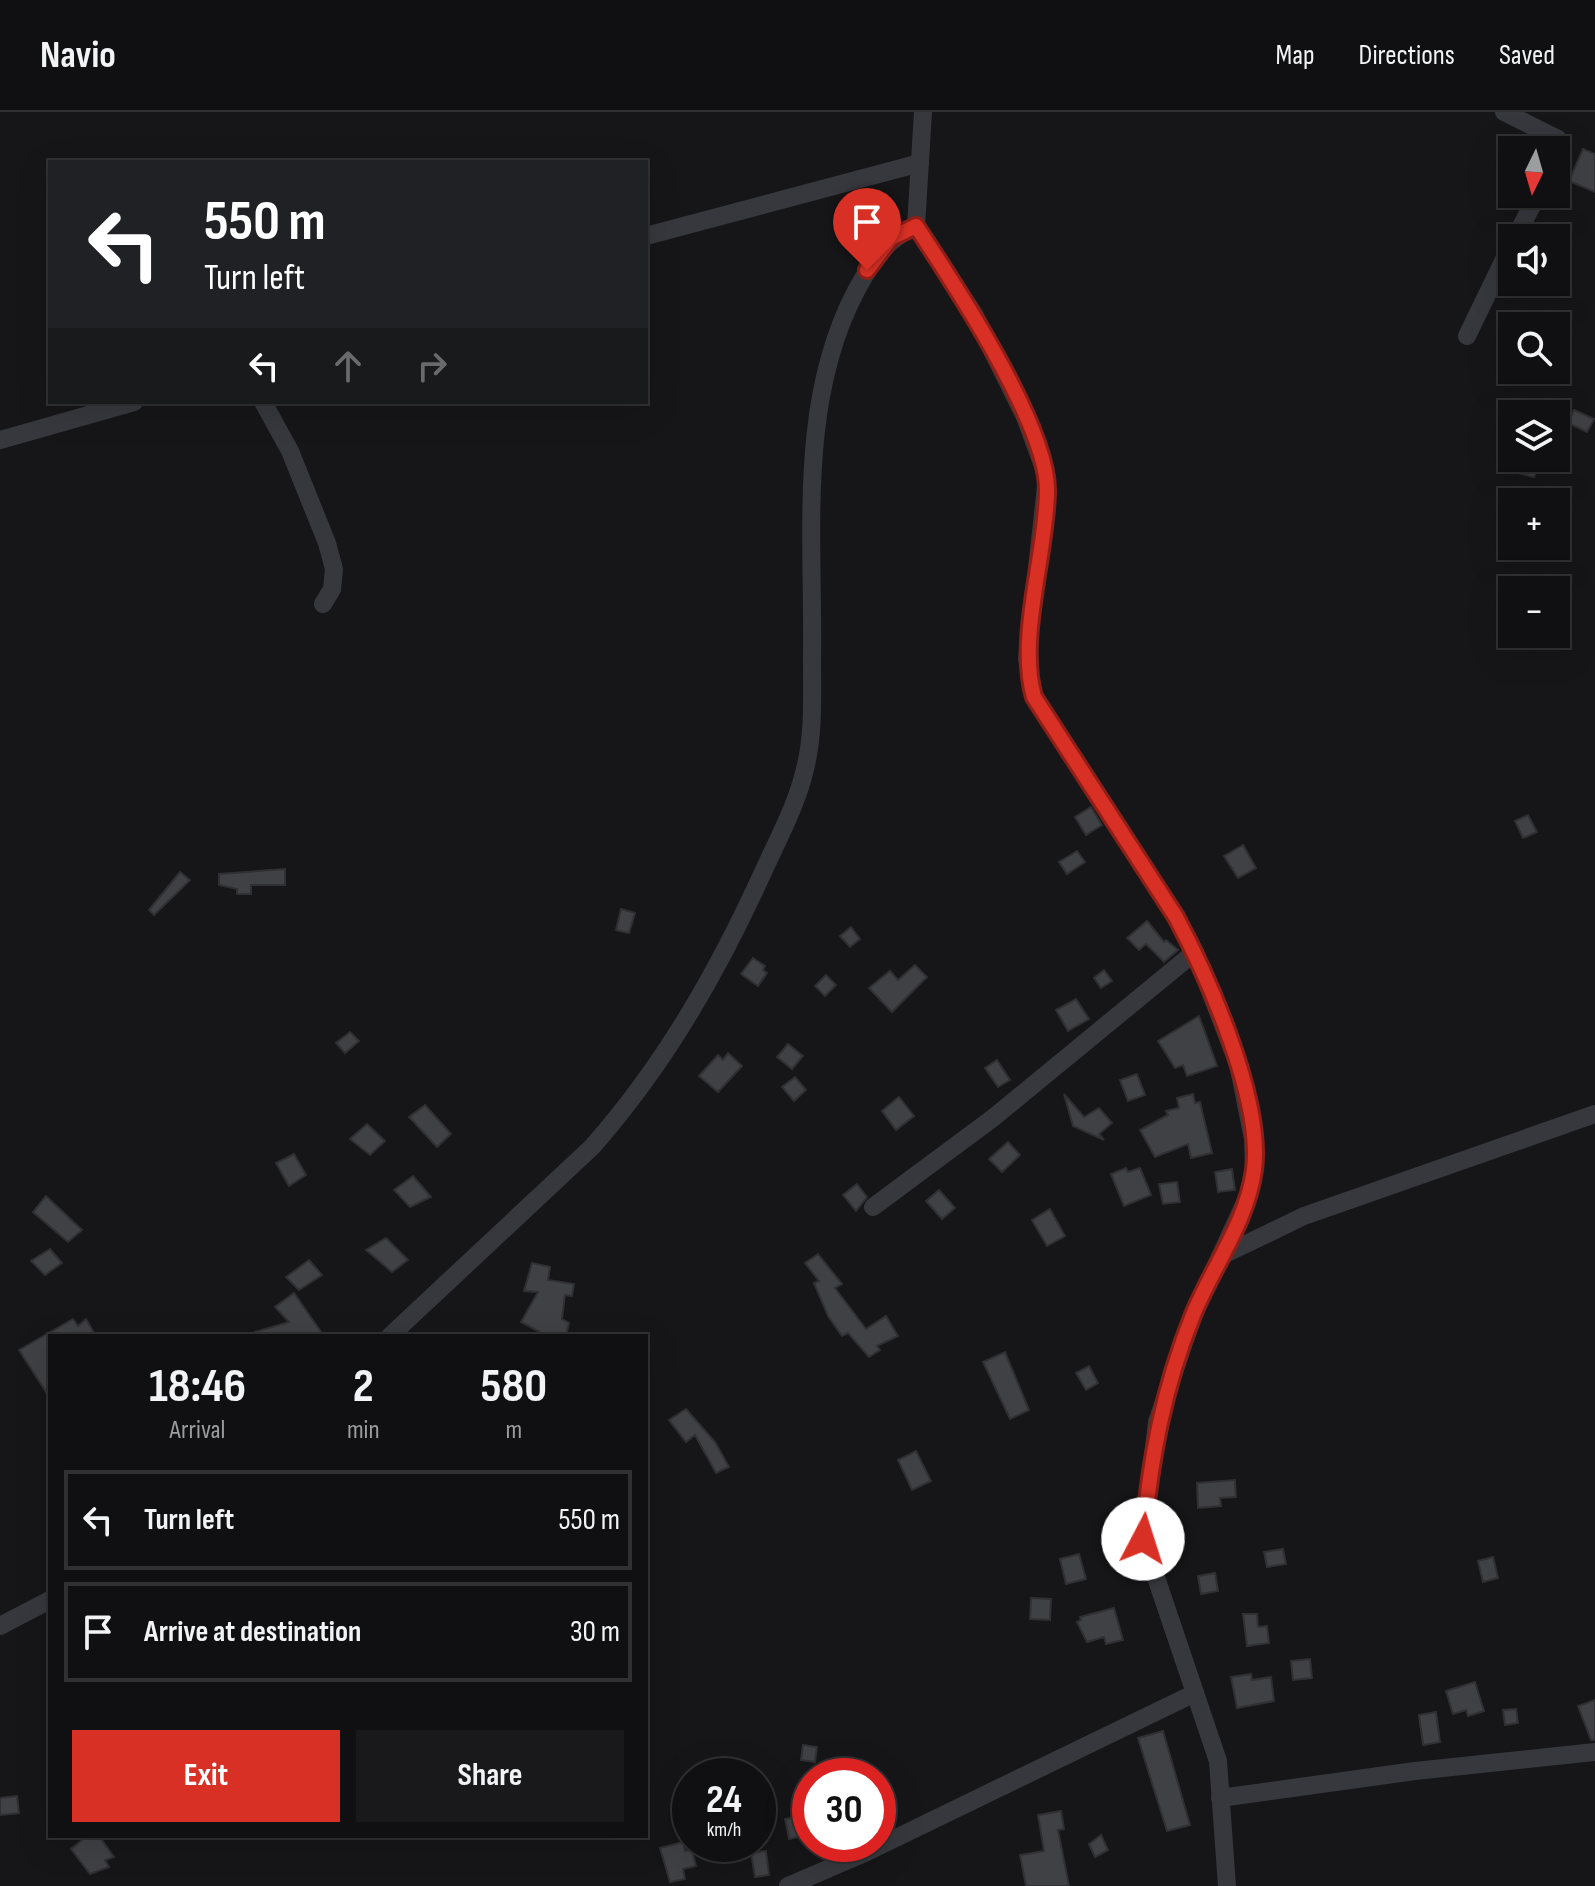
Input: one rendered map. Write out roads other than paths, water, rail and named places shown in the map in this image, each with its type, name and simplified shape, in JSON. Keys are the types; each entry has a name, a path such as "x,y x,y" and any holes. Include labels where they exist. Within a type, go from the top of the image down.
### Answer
{"street":[{"path":"923,112 916,226 974,314 1025,417 1045,469 1047,493 1027,659 1034,697 1142,860 1195,952 1238,1064 1253,1139 1254,1168 1248,1196 1194,1313 1157,1422 1143,1539 1218,1761 1227,1886"},
{"path":"1504,112 1552,136"},
{"path":"648,235 920,163"},
{"path":"392,1334 592,1147 619,1117 667,1052 707,987 737,928 798,793 808,754 814,451 827,365 844,315 867,270 891,238 916,226"},
{"path":"1467,336 1498,271"},
{"path":"0,440 127,404"},
{"path":"264,404 290,451 327,543 334,569 332,589 323,604"},
{"path":"873,1207 993,1118 1195,952"},
{"path":"1221,1256 1304,1216 1595,1114"},
{"path":"0,1626 48,1601"},
{"path":"788,1886 867,1852 1195,1693"},
{"path":"1220,1798 1415,1771 1595,1752"}]}
